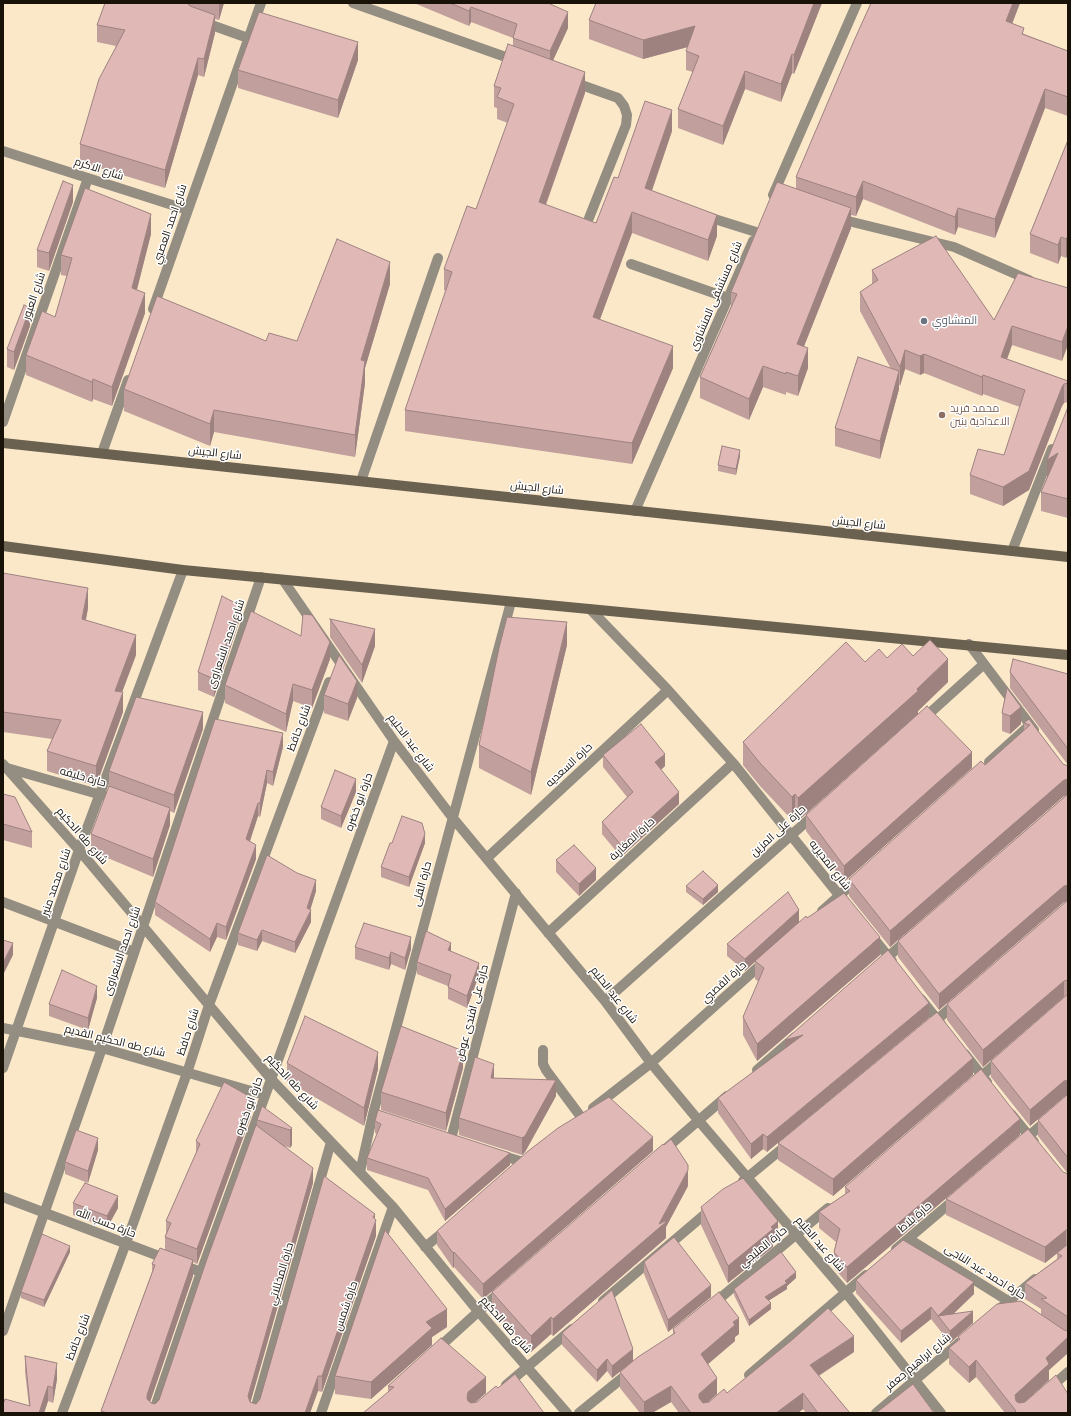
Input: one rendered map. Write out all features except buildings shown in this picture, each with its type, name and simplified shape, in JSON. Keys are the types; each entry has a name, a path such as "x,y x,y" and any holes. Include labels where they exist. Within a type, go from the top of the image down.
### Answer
{"main road":[{"name":"شارع الجيش","path":"3,443 1068,557"},
{"path":"3,546 183,570 261,578 969,644 1068,655"}],"street":[{"name":"شارع احمد العصبي","path":"149,320 261,3"},
{"path":"353,3 526,65"},
{"path":"768,207 777,197 857,3"},
{"path":"193,18 248,38"},
{"path":"564,78 618,98 624,106 627,115 626,125 589,218"},
{"name":"شارع الاكرم","path":"3,151 188,210"},
{"name":"شارع العبور","path":"3,422 88,178"},
{"path":"692,211 756,232"},
{"path":"830,216 954,247 1040,284"},
{"name":"شارع مستشفى المنشاوى","path":"635,511 762,220"},
{"path":"361,481 438,258"},
{"path":"631,264 728,298"},
{"path":"102,454 131,372"},
{"path":"1012,551 1057,437"},
{"name":"شارع محمد منير","path":"3,1068 79,850 183,570"},
{"name":"شارع احمد الشعراوى","path":"3,1331 102,1048 143,926 175,820 261,578"},
{"name":"شارع عبد الحليم","path":"283,580 394,741 452,817 605,1001 651,1063 699,1121 846,1293 941,1413"},
{"name":"حارة القلى","path":"360,1172 377,1115 452,817 511,602"},
{"name":"شارع المديريه","path":"590,609 668,690 733,763 849,907"},
{"path":"969,644 1040,738"},
{"name":"شارع حافظ","path":"62,1413 126,1243 187,1073 209,1005 337,660"},
{"path":"914,726 984,664"},
{"name":"حارة السعديه","path":"487,858 668,690"},
{"path":"982,767 1030,725"},
{"name":"حارة ابو خضره","path":"153,1413 201,1272 394,741"},
{"name":"حارة المغاربة","path":"548,933 733,763"},
{"name":"حارة خليفه","path":"4,769 114,799"},
{"name":"شارع طه الحكيم","path":"4,769 79,850 271,1079 393,1207 478,1311 567,1413"},
{"name":"حارة على المزين","path":"605,1001 821,809"},
{"path":"813,918 863,874"},
{"name":"حارة على افندى عوض","path":"451,1139 516,893"},
{"path":"3,902 134,952"},
{"path":"864,926 898,968"},
{"path":"871,972 918,930"},
{"name":"حارة القصبي","path":"543,1050 543,1064 546,1070 578,1120 651,1063 775,952"},
{"path":"915,991 947,1032"},
{"path":"925,1030 967,994"},
{"name":"شارع طه الحكيم القديم","path":"3,1028 102,1048 266,1095"},
{"path":"751,1075 805,1029"},
{"path":"957,1044 991,1088"},
{"path":"970,1086 1010,1051"},
{"path":"658,1156 734,1090"},
{"path":"1017,1146 1068,1102"},
{"path":"1005,1106 1038,1148"},
{"path":"735,1188 796,1137"},
{"name":"حارة المخللاتي","path":"254,1413 331,1142"},
{"path":"487,1150 526,1160 512,1172"},
{"name":"حارة بلاط","path":"890,1255 964,1192"},
{"name":"حارة حسب الله","path":"3,1197 201,1272"},
{"name":"حارة المليجي","path":"706,1310 797,1236 836,1202"},
{"path":"597,1307 717,1204"},
{"name":"حارة شمس","path":"321,1413 393,1207"},
{"path":"426,1247 454,1222"},
{"name":"حارة احمد عبد الناجى","path":"909,1239 1022,1310"},
{"path":"740,1383 873,1269"},
{"path":"989,1318 1044,1272"},
{"path":"431,1354 511,1283"},
{"path":"497,1393 580,1322"},
{"name":"شارع ابراهيم جعفر","path":"876,1413 966,1337"},
{"path":"579,1413 640,1364"},
{"path":"1044,1392 1068,1372"}],"place":[{"name":"المنشاوي","path":"924,321"},
{"name":"محمد فريد الاعدادية بنين","path":"942,415"}]}
